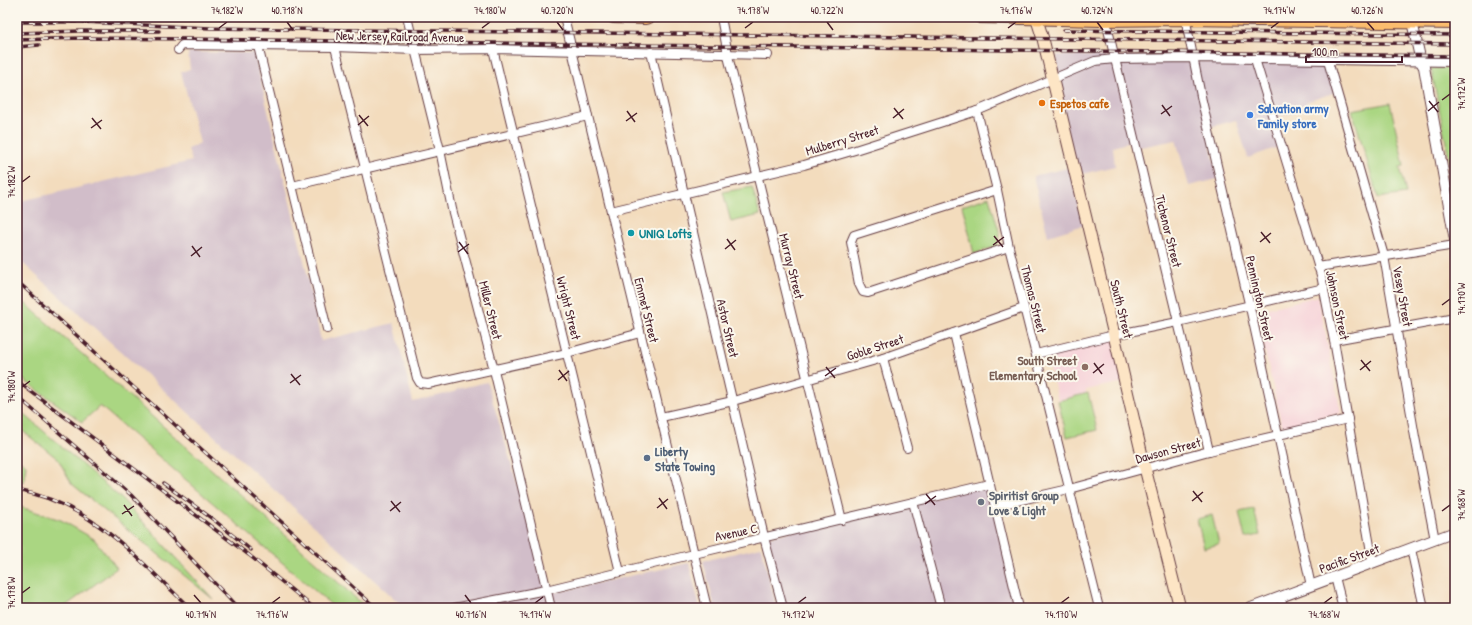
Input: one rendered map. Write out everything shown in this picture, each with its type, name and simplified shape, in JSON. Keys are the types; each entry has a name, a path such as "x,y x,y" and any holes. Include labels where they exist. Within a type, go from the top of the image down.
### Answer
{"main road":[{"path":"613,17 649,17"},
{"path":"980,17 1412,20 1455,23"},
{"name":"South Street","path":"1036,17 1053,80 1145,468 1180,608"}],"street":[{"name":"Miller Street","path":"407,17 440,150 452,209 494,370 551,608"},
{"name":"Emmet Street","path":"564,17 707,608"},
{"name":"Murray Street","path":"721,17 728,55 842,520"},
{"name":"Tichenor Street","path":"1106,18 1209,451"},
{"name":"Pennington Street","path":"1185,18 1311,586"},
{"path":"1412,20 1421,62 1424,68 1455,240"},
{"name":"New Jersey Railroad Avenue","path":"178,50 182,45 335,47 415,50 493,49 768,56"},
{"path":"258,46 327,329"},
{"path":"335,47 417,378 422,384 494,370 567,353 640,333"},
{"name":"Wright Street","path":"493,49 620,572"},
{"name":"Astor Street","path":"652,52 764,538 783,608"},
{"name":"Mulberry Street","path":"611,211 758,176 830,157 978,111 1095,61 1115,58"},
{"path":"1115,58 1455,62"},
{"name":"Johnson Street","path":"1254,59 1324,288 1373,563"},
{"name":"Vesey Street","path":"1328,60 1384,256 1415,437 1435,540"},
{"name":"Thomas Street","path":"978,111 1009,247 1099,608"},
{"path":"292,186 588,116"},
{"path":"997,190 854,235 850,242 859,284 863,292 868,293 1009,247"},
{"path":"1318,268 1455,245"},
{"path":"1036,354 1324,288"},
{"name":"Goble Street","path":"660,417 733,401 883,358 1024,308"},
{"path":"1334,340 1455,318"},
{"path":"954,333 1019,608"},
{"path":"883,358 907,448"},
{"name":"Dawson Street","path":"995,506 1069,489 1209,451 1348,419"},
{"name":"Avenue C","path":"454,608 546,590 990,484"},
{"path":"913,502 941,608"},
{"name":"Pacific Street","path":"1251,608 1455,532"},
{"path":"1410,549 1424,608"},
{"path":"1335,577 1343,608"},
{"path":"1280,597 1284,608"}],"shaded area":[{"path":"188,52 254,53 306,269 321,341 394,323 413,402 487,382 531,530 546,590 557,592 689,563 700,608 405,608 17,258 17,202 192,161 188,149 200,143 181,72 190,69"},
{"path":"1057,55 1332,63 1339,91 1306,102 1308,109 1269,119 1278,147 1248,158 1236,120 1207,128 1218,179 1189,186 1176,140 1135,148 1133,141 1113,147 1115,166 1074,176 1084,225 1048,236 1033,176 1072,167 1057,65"},
{"path":"1318,296 1341,413 1282,427 1256,311"},
{"name":"South Street Elementary School","path":"1114,339 1124,382 1086,390 1086,393 1058,400 1046,352"},
{"path":"989,484 1019,608 782,608 764,538"},
{"path":"761,547 777,608 715,608 703,561"}],"green space":[{"path":"1431,68 1455,68 1455,188"},
{"path":"1390,103 1404,166 1400,167 1406,194 1378,198 1352,110"},
{"path":"752,187 760,215 731,222 723,192"},
{"path":"989,197 1000,234 997,246 974,254 962,206"},
{"path":"17,296 367,608 335,608 100,406 82,422 17,375"},
{"path":"1088,393 1097,430 1067,437 1058,401"},
{"path":"17,408 123,500 213,599 72,484 58,459 17,428"},
{"path":"17,458 26,465 24,482 17,480"},
{"path":"17,506 61,520 94,539 117,568 63,608 17,608"},
{"path":"1254,509 1260,535 1245,538 1239,512"},
{"path":"1212,515 1219,544 1204,548 1197,519"}],"railway":[{"path":"17,22 82,22 210,28 1455,44"},
{"path":"1064,30 1455,35"},
{"path":"17,33 159,31"},
{"path":"17,40 81,38 190,39 1455,56"},
{"path":"17,47 39,45"},
{"path":"17,281 376,608"},
{"path":"17,381 249,555 314,608"},
{"path":"17,396 131,495 238,608"},
{"path":"163,483 214,520 251,550"},
{"path":"17,490 44,497 68,507 91,520 132,553 190,608"}],"place":[{"name":"Espetos cafe","path":"1042,103"},
{"name":"Salvation army Family store","path":"1250,115"},
{"name":"UNIQ Lofts","path":"631,233"},
{"name":"South Street Elementary School","path":"1085,367"},
{"name":"Liberty State Towing","path":"647,458"},
{"name":"Spiritist Group Love & Light","path":"981,502"}]}
